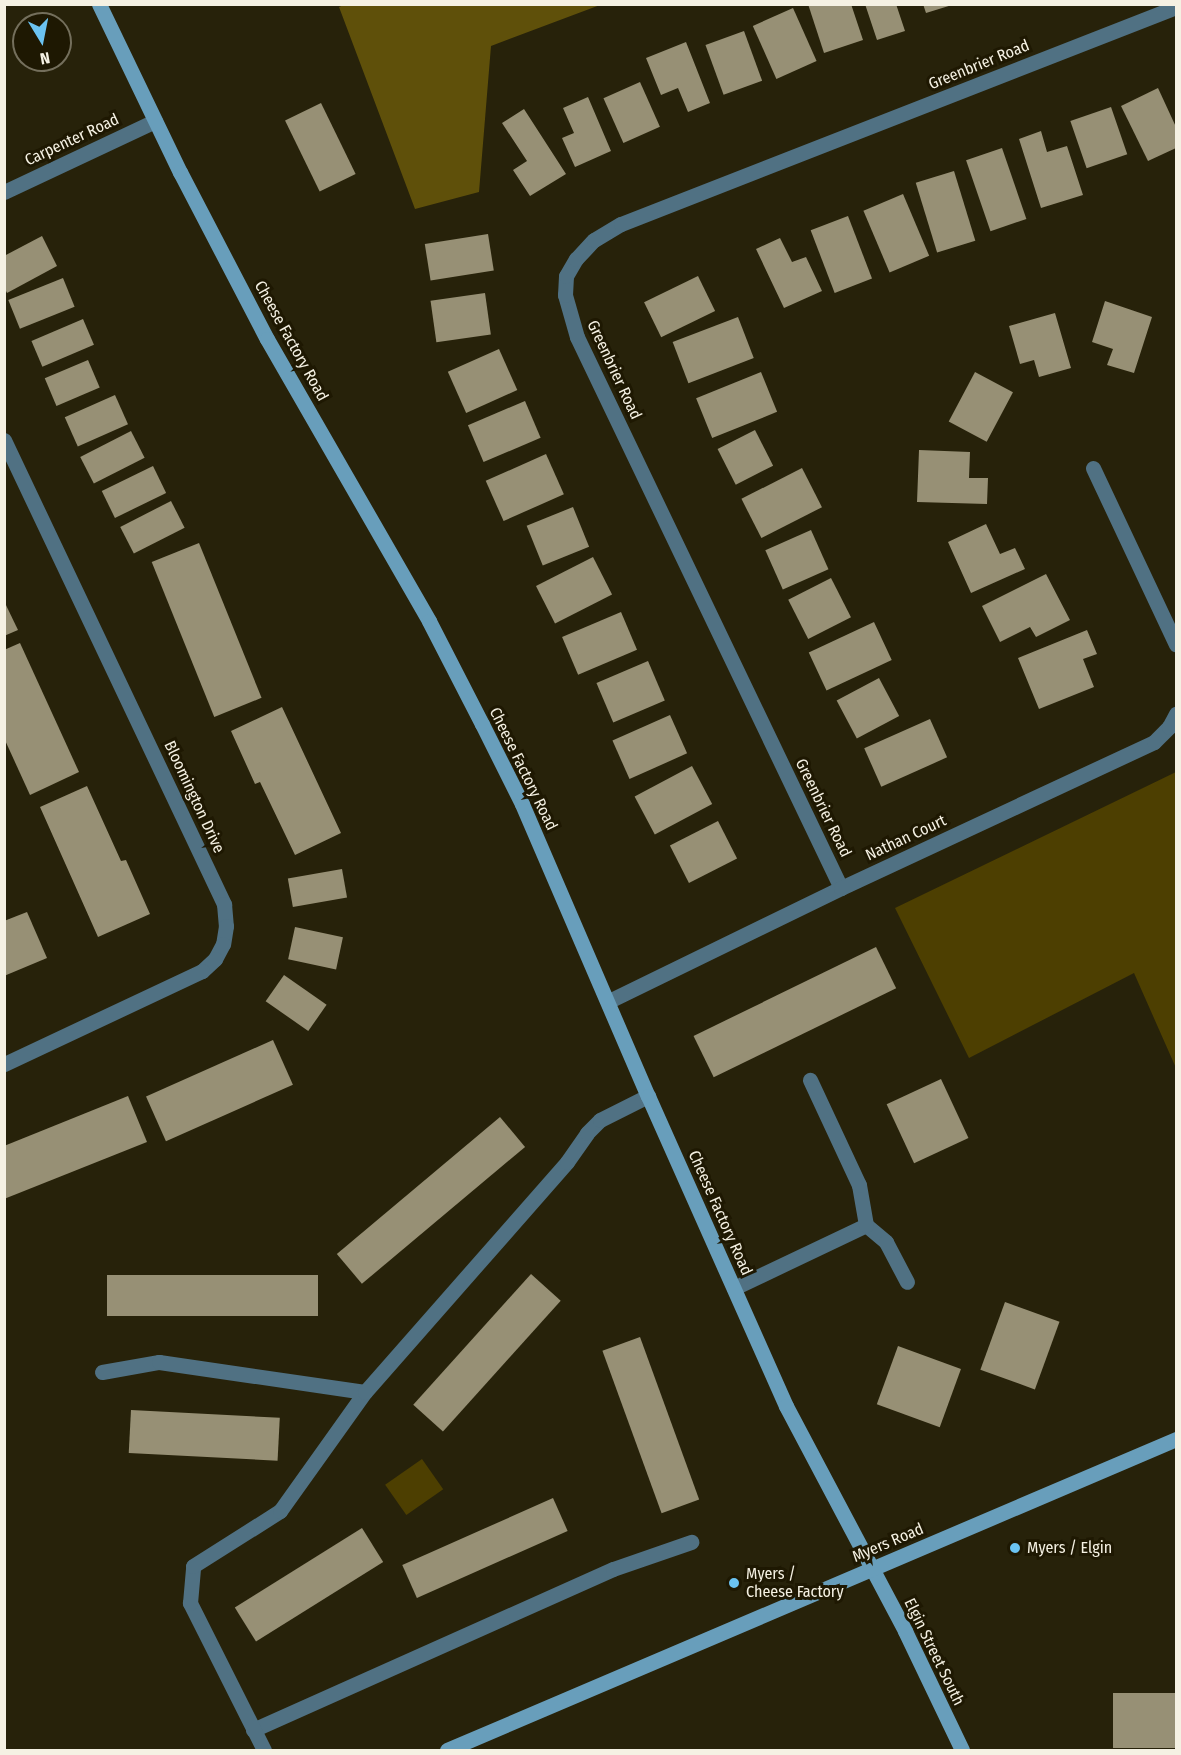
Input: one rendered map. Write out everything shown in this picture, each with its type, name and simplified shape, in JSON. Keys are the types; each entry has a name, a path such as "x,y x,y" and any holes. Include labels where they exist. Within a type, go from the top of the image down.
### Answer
{"main road":[{"name":"Cheese Factory Road","path":"99,4 155,121 267,339 424,611 522,804 609,1001 648,1096 786,1406 873,1569"},
{"name":"Myers Road","path":"447,1750 1176,1439"},
{"name":"Elgin Street South","path":"873,1569 962,1750"}],"street":[{"name":"Greenbrier Road","path":"841,888 577,337 565,295 566,276 576,259 594,240 621,224 1176,7"},
{"name":"Carpenter Road","path":"4,192 155,121"},
{"name":"Bloomington Drive","path":"4,440 224,904 226,926 223,944 215,960 202,972 4,1064"},
{"path":"1093,468 1176,644"},
{"name":"Nathan Court","path":"609,1001 841,888 1154,742 1169,727 1176,714"},
{"path":"810,1080 859,1185 866,1225 886,1242 907,1282"},
{"path":"264,1750 190,1604 193,1566 280,1511 365,1392 567,1162 587,1133 600,1120 648,1096"},
{"path":"734,1288 866,1225"},
{"path":"102,1372 159,1362 365,1392"},
{"path":"253,1730 614,1569 691,1542"}],"shaded area":[{"path":"346,4 600,5 491,46 479,192 415,209 339,7"},
{"path":"1176,772 1176,1068 1134,973 969,1058 895,908"},
{"path":"422,1459 443,1489 406,1515 385,1485"}],"building":[{"path":"808,4 851,4 863,40 824,53"},
{"path":"865,4 896,4 905,31 877,40"},
{"path":"923,4 952,4 952,5 926,13"},
{"path":"793,8 817,61 776,79 753,26"},
{"path":"744,31 762,81 724,95 705,45"},
{"path":"686,42 710,103 688,112 678,88 661,95 646,58"},
{"path":"640,82 660,127 623,143 603,98"},
{"path":"1158,88 1176,127 1176,148 1148,161 1121,106"},
{"path":"588,97 611,151 575,167 562,138 574,133 563,108"},
{"path":"321,103 356,174 320,192 285,121"},
{"path":"1111,107 1127,154 1087,168 1070,121"},
{"path":"524,109 566,174 530,196 513,170 527,161 502,123"},
{"path":"1041,131 1047,152 1067,146 1083,195 1041,208 1019,139"},
{"path":"1002,148 1026,219 990,231 966,160"},
{"path":"954,171 975,241 937,253 916,183"},
{"path":"903,194 929,256 890,272 863,211"},
{"path":"848,216 872,279 835,293 811,230"},
{"path":"488,234 494,271 431,281 425,244"},
{"path":"42,236 57,266 7,293 4,287 4,256"},
{"path":"780,238 792,262 806,257 822,291 784,308 756,249"},
{"path":"698,276 715,311 661,337 644,302"},
{"path":"63,278 75,307 20,329 8,300"},
{"path":"485,293 491,335 436,342 431,301"},
{"path":"1105,301 1152,317 1134,373 1107,365 1113,349 1092,342"},
{"path":"1055,313 1071,368 1039,377 1034,360 1020,364 1009,326"},
{"path":"738,317 754,358 688,383 673,342"},
{"path":"83,319 94,345 42,367 31,341"},
{"path":"499,349 517,390 466,413 448,372"},
{"path":"88,360 100,388 56,406 45,378"},
{"path":"761,372 777,412 712,438 696,398"},
{"path":"975,372 1013,392 987,442 949,421"},
{"path":"115,395 128,424 78,447 65,417"},
{"path":"525,401 541,438 484,462 468,425"},
{"path":"755,430 773,466 736,485 718,449"},
{"path":"131,431 145,458 94,484 80,457"},
{"path":"919,450 970,452 969,478 988,478 987,504 917,502"},
{"path":"546,454 564,494 504,521 486,481"},
{"path":"153,466 166,493 115,518 102,491"},
{"path":"802,468 822,507 761,538 741,499"},
{"path":"171,501 185,528 134,554 120,527"},
{"path":"573,507 589,547 543,566 527,526"},
{"path":"986,524 1000,554 1015,548 1025,569 971,593 948,542"},
{"path":"811,530 828,569 783,590 765,550"},
{"path":"199,543 262,698 214,717 152,562"},
{"path":"593,557 612,594 555,623 536,586"},
{"path":"1046,574 1070,620 1036,637 1030,627 1000,642 982,606"},
{"path":"831,578 851,617 808,639 788,600"},
{"path":"4,601 18,630 4,636"},
{"path":"621,612 637,650 578,675 562,637"},
{"path":"874,622 892,660 826,690 809,652"},
{"path":"1087,630 1097,654 1083,659 1094,687 1039,709 1018,658"},
{"path":"20,643 79,772 30,795 4,738 4,650"},
{"path":"648,661 665,701 613,722 596,683"},
{"path":"879,678 899,716 857,739 837,701"},
{"path":"282,707 341,833 295,855 260,782 255,784 231,731"},
{"path":"670,715 687,753 630,779 612,741"},
{"path":"930,719 947,757 881,787 864,748"},
{"path":"692,766 712,804 655,834 635,797"},
{"path":"87,786 121,861 126,860 150,914 98,937 40,807"},
{"path":"718,821 737,858 689,883 670,846"},
{"path":"342,869 347,898 293,907 288,879"},
{"path":"27,912 47,958 4,976 4,921"},
{"path":"295,927 343,937 336,969 288,959"},
{"path":"876,947 896,988 714,1077 694,1036"},
{"path":"284,975 327,1005 308,1031 266,1001"},
{"path":"273,1040 293,1085 166,1141 146,1097"},
{"path":"941,1079 968,1138 914,1163 887,1104"},
{"path":"128,1096 147,1142 4,1199 4,1146"},
{"path":"500,1117 525,1147 362,1284 337,1254"},
{"path":"531,1274 561,1301 443,1432 413,1405"},
{"path":"107,1275 318,1275 318,1316 107,1316"},
{"path":"1005,1302 1060,1322 1035,1389 980,1370"},
{"path":"640,1337 699,1500 662,1513 602,1351"},
{"path":"898,1346 961,1369 940,1427 877,1404"},
{"path":"131,1410 280,1418 278,1461 129,1453"},
{"path":"553,1498 568,1531 417,1598 402,1565"},
{"path":"362,1528 383,1562 256,1641 235,1607"},
{"path":"1113,1693 1176,1693 1176,1748 1113,1748"}],"place":[{"name":"Myers / Elgin","path":"1015,1548"},
{"name":"Myers / Cheese Factory","path":"734,1583"}]}
